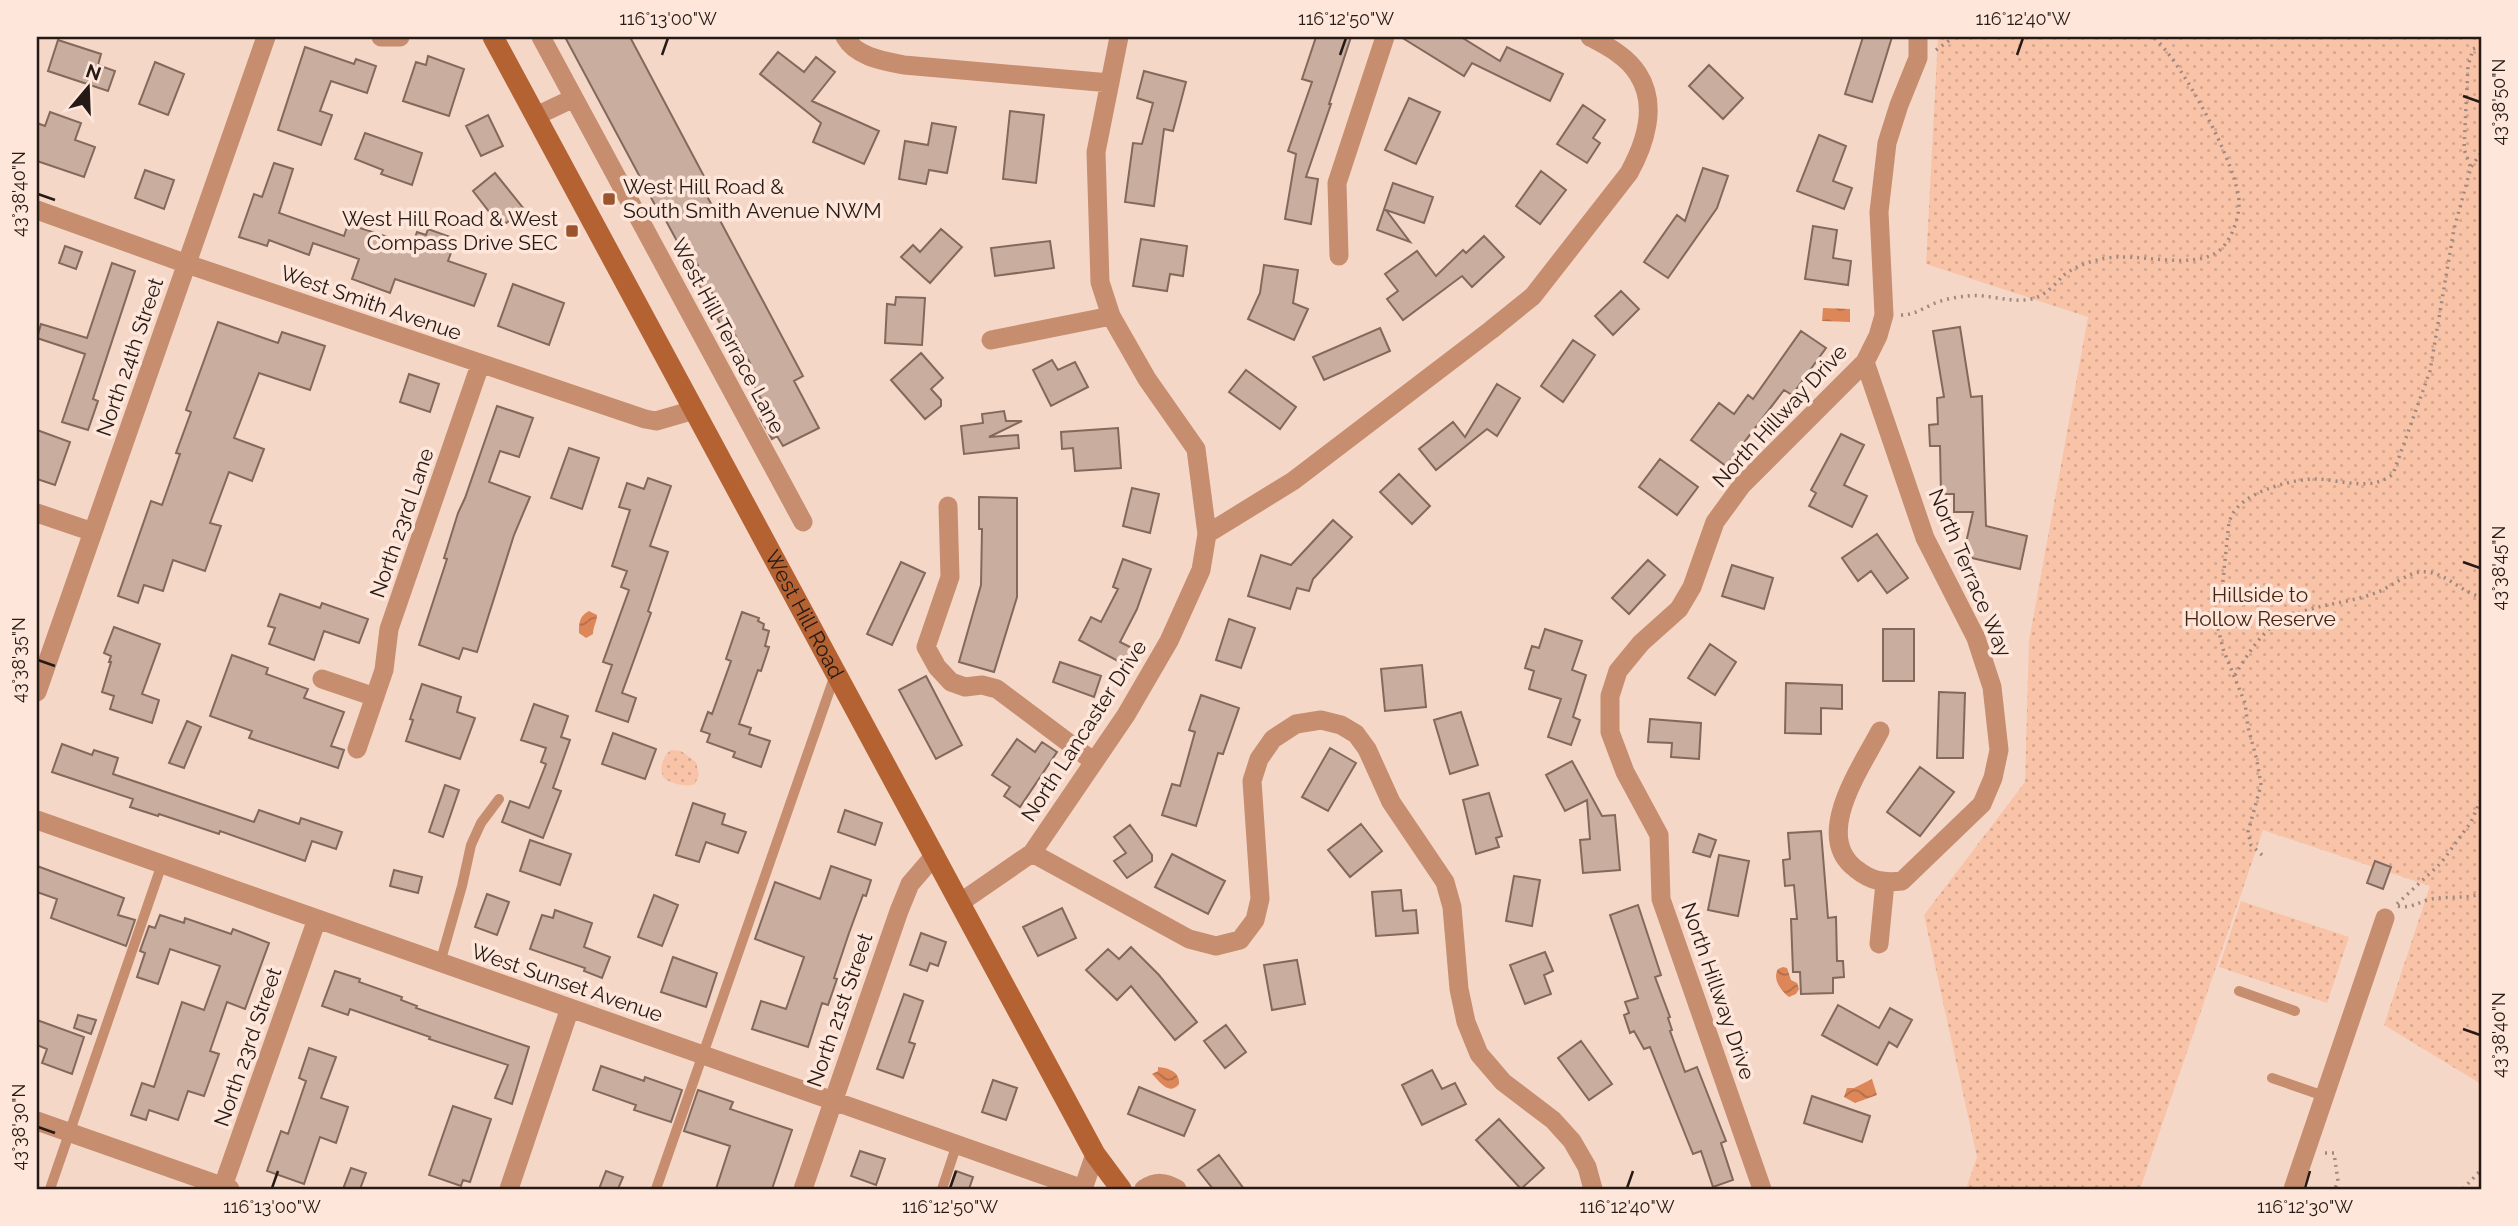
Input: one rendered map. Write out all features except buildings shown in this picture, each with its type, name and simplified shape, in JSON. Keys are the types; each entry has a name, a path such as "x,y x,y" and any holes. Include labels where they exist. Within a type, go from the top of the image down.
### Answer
{"street":[{"name":"North 24th Street","path":"37,692 266,37"},
{"path":"381,37 400,37"},
{"name":"West Hill Road","path":"493,37 1095,1154 1121,1189"},
{"name":"West Hill Terrace Lane","path":"541,37 803,522"},
{"path":"845,37 848,42 874,59 904,65 1110,83"},
{"name":"North Lancaster Drive","path":"961,902 1032,853 1126,715 1169,641 1201,570 1207,534 1196,449 1147,379 1111,316 1100,282 1096,152 1119,37"},
{"path":"1339,256 1337,183 1385,37"},
{"path":"1207,534 1293,481 1533,296 1629,173 1640,153 1647,130 1647,99 1638,74 1616,51 1590,37"},
{"name":"North Hillway Drive","path":"1762,1189 1661,900 1659,835 1626,772 1610,732 1610,696 1618,671 1641,643 1679,609 1686,598 1715,522 1742,485 1865,362 1878,336 1884,315 1879,212 1887,144 1918,58 1918,37"},
{"path":"536,116 574,97"},
{"name":"West Smith Avenue","path":"37,210 480,365 645,419 656,421 694,410"},
{"path":"991,340 1111,316"},
{"name":"North Terrace Way","path":"1865,362 1925,538 1976,638 1992,687 1999,750 1993,778 1982,804 1902,881 1885,883"},
{"name":"North 23rd Lane","path":"357,749 384,670 389,629 480,365"},
{"path":"948,506 950,577 926,647 937,667 951,682 965,687 982,685 997,689 1093,761"},
{"path":"37,513 93,532"},
{"path":"322,679 375,697"},
{"path":"1032,853 1189,939 1216,946 1240,940 1255,920 1260,898 1252,781 1259,760 1273,739 1296,724 1321,720 1341,724 1356,734 1367,749 1391,802 1446,881 1452,907 1459,989 1466,1022 1479,1054 1503,1082 1553,1120 1573,1141 1587,1167 1593,1189"},
{"path":"1879,944 1885,883 1867,877 1847,863 1837,846 1837,824 1849,792 1880,731"},
{"name":"West Sunset Avenue","path":"37,820 1083,1189"},
{"name":"North 21st Street","path":"803,1189 910,884 936,855"},
{"path":"2293,1189 2390,910"},
{"name":"North 23rd Street","path":"225,1188 317,919"},
{"path":"509,1189 570,1008"},
{"path":"37,1121 225,1188"},
{"path":"1083,1189 1095,1154"},
{"path":"1144,1189 1152,1184 1166,1183 1177,1189"}],"lane":[{"path":"656,1189 836,671"},
{"path":"440,962 463,886 471,845 481,823 499,799"},
{"path":"50,1189 162,864"},
{"path":"2239,991 2295,1011"},
{"path":"2272,1078 2324,1096"},
{"path":"942,1189 957,1144"}],"path":[{"path":"1884,315 1917,313 1931,304 1969,296 2036,298 2066,274 2102,259 2192,259 2214,255 2226,245 2240,205 2229,160 2202,108 2170,57 2152,37"},
{"path":"2471,167 2464,149 2468,66 2473,49 2481,46"},
{"path":"2262,855 2251,845 2248,832 2261,785 2245,703 2223,649 2218,628 2229,522 2245,500 2300,479 2366,484 2378,482 2393,474 2430,371 2455,229 2471,167 2481,153"},
{"path":"2235,675 2245,657 2269,629 2284,619 2357,600 2396,584 2404,577 2426,571 2481,597"},
{"path":"2390,910 2441,863 2471,821 2481,799"},
{"path":"2390,910 2407,908 2432,899 2468,898 2481,894"},
{"path":"2320,1154 2334,1153 2338,1181 2335,1189"},
{"path":"2463,1189 2481,1170"}],"green space":[{"name":"Hillside to Hollow Reserve","path":"1938,37 2481,37 2481,1084 2384,1025 2430,886 2263,830 2140,1189 1966,1189 1977,1157 1924,915 2025,782 2029,641 2088,317 1926,264"},
{"path":"671,750 681,751 696,762 699,775 695,784 678,784 663,777 662,762"},
{"path":"2241,901 2349,937 2327,1003 2219,967"}],"water":[{"path":"1823,308 1850,309 1850,322 1822,321"},
{"path":"589,611 597,617 593,634 586,638 579,633 579,626 581,618"},
{"path":"1783,967 1787,968 1791,980 1797,983 1799,989 1789,997 1777,981 1776,973"},
{"path":"1158,1067 1173,1071 1178,1076 1179,1084 1172,1089 1161,1084 1152,1074 1158,1071"},
{"path":"1872,1079 1877,1095 1855,1103 1844,1097 1847,1088 1854,1088"}],"place":[{"name":"West Hill Road & South Smith Avenue NWM","path":"609,199"},
{"name":"West Hill Road & West Compass Drive SEC","path":"572,231"}]}
